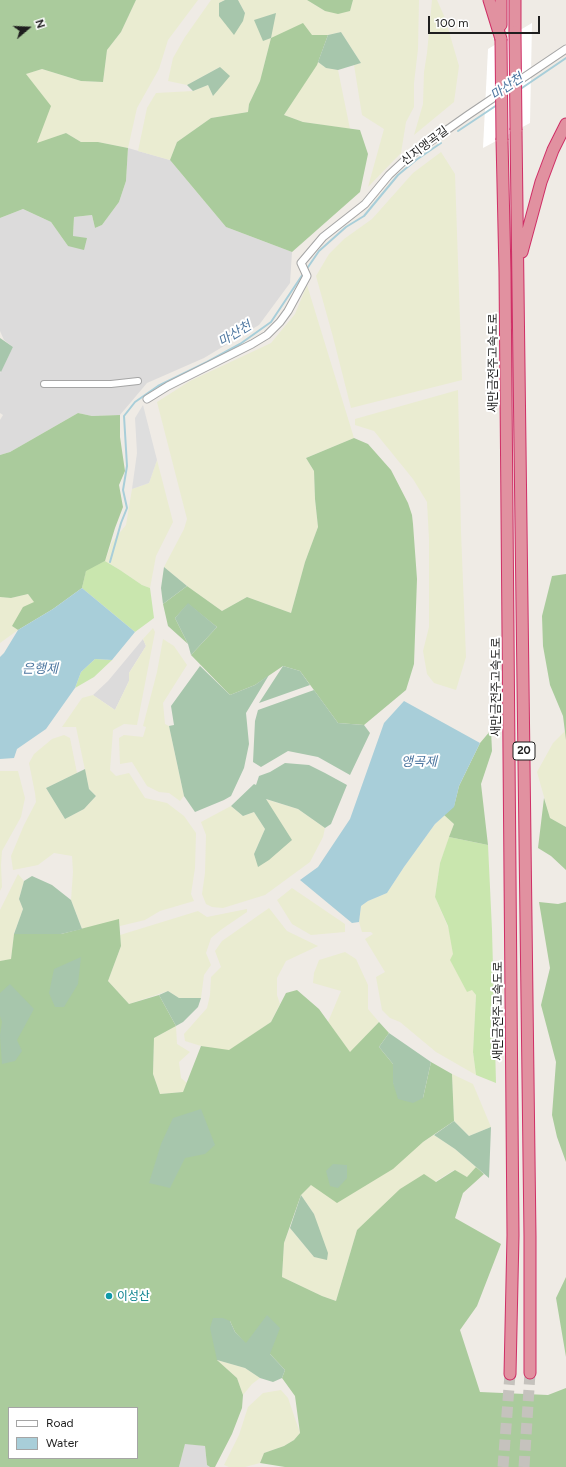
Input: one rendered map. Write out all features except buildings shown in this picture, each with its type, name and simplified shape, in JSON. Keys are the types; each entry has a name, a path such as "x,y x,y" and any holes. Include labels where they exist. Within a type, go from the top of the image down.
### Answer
{"highway":[{"path":"489,0 501,39"},
{"name":"새만금전주고속도로","path":"501,0 505,288 513,1235 510,1374"},
{"name":"새만금전주고속도로","path":"515,0 530,1236 530,1372"},
{"path":"518,270 527,228 540,182 553,150 566,124"}],"street":[{"name":"신지앵곡길","path":"147,400 168,386 267,335 280,322 288,311 307,276 301,263 323,237 365,204 407,158 566,49"},
{"path":"44,384 111,384 138,381"}],"shaded area":[{"path":"128,148 170,160 226,227 292,252 290,283 259,325 204,358 147,383 120,415 92,416 78,413 10,452 0,455 0,420 3,415 0,413 0,373 13,347 4,340 0,331 0,218 23,209 51,222 68,246 73,236 74,217 92,215 95,228 102,225 119,202 126,181"},
{"path":"143,405 157,460 149,483 132,489 137,453 135,418"},
{"path":"143,639 146,646 129,673 129,681 115,710 93,695 108,681"},
{"path":"185,1443 205,1446 207,1465 210,1467 179,1467"}],"green space":[{"path":"0,0 136,0 121,32 107,50 103,82 81,81 42,69 26,74 51,106 37,143 66,133 81,142 98,142 128,148 126,181 119,202 102,225 95,228 92,215 74,217 73,236 87,238 84,250 68,246 51,222 23,209 0,218"},
{"path":"136,0 198,0 168,40 159,69 137,108 128,148 98,142 81,142 66,133 37,144 25,74 42,69 81,81 103,82 107,50 121,32"},
{"path":"211,0 225,0 219,3 245,13 238,0 307,0 325,11 350,11 353,0 419,0 418,49 414,83 414,107 406,122 401,153 368,187 384,129 362,115 354,65 361,63 341,32 328,35 271,38 260,81 249,104 248,112 211,118 177,142 170,160 138,151 147,108 156,93 193,91 208,85 213,96 220,67 187,85 168,81 173,58 185,37"},
{"path":"225,0 238,0 245,13 243,21 234,35 219,16 219,3"},
{"path":"307,0 353,0 350,11 338,14 325,11"},
{"path":"432,0 437,0 445,18 459,66 454,102 414,135 423,104 424,72"},
{"path":"276,13 271,38 263,41 254,20"},
{"path":"303,23 312,35 328,35 317,65 284,115 303,122 360,130 368,154 360,192 292,252 226,227 170,160 177,142 211,118 248,112 249,104 260,81 271,38"},
{"path":"341,32 361,63 338,70 326,68 318,62 328,35"},
{"path":"318,62 326,68 338,70 350,129 303,122 284,115"},
{"path":"220,67 230,76 213,96 208,85 193,91 187,85"},
{"path":"441,152 455,174 462,380 351,408 316,276 329,254 344,239 372,219 413,173"},
{"path":"307,285 354,438 306,458 314,471 318,527 305,562 291,613 247,597 222,611 187,586 164,567 184,529 187,519 157,402 190,381 271,343 295,314"},
{"path":"0,338 13,347 1,372 0,371"},
{"path":"458,390 461,532 466,657 456,690 434,683 427,674 423,651 429,627 429,539 427,502 413,479 374,431 355,425 355,419"},
{"path":"78,413 92,416 120,415 120,437 125,471 119,485 123,507 105,561 86,571 82,588 53,609 18,630 12,626 23,607 34,602 28,594 11,598 0,597 0,455 10,452"},
{"path":"354,438 368,444 391,470 408,503 412,515 417,579 414,664 406,690 364,725 338,723 300,671 283,666 255,685 230,695 191,655 217,627 188,604 175,618 188,644 168,626 163,604 187,586 222,611 247,597 291,613 305,562 318,527 314,471 306,458"},
{"path":"157,460 173,522 156,556 150,588 142,585 105,561 112,542 126,525 132,489 149,483"},
{"path":"105,561 142,585 150,588 154,618 135,632 82,588 86,570"},
{"path":"164,567 187,586 163,604 161,588"},
{"path":"566,574 566,740 563,716 550,685 543,646 542,616 552,576"},
{"path":"28,594 35,602 12,626 18,630 0,643 0,597 11,598"},
{"path":"188,603 217,627 191,655 188,644 175,618"},
{"path":"153,628 155,632 137,725 124,724 113,730 110,770 116,776 129,773 145,798 167,803 184,816 196,833 195,868 191,894 194,901 160,911 145,920 120,926 119,920 82,929 71,900 73,872 72,856 54,853 38,865 13,870 11,856 24,825 36,802 29,763 34,754 52,739 64,735 70,738 77,773 46,788 65,819 84,809 96,796 89,789 76,727 62,727 82,698 93,695 115,710 129,681 129,673 146,646 143,639"},
{"path":"163,639 174,646 187,665 163,703 165,724 169,726 184,796 180,801 169,793 159,792 147,786 132,762 120,764 119,738 124,735 143,737 146,727 143,726 157,672"},
{"path":"95,659 112,660 94,677 75,688 81,672"},
{"path":"200,666 230,695 255,685 269,675 246,713 249,744 244,768 231,796 195,812 184,796 169,726 174,725 171,706"},
{"path":"283,666 300,671 310,685 259,703"},
{"path":"314,690 338,723 364,725 370,733 350,775 318,757 288,751 261,767 253,762 255,721 258,710"},
{"path":"491,730 492,751 481,784 488,845 449,837 454,824 444,815 454,806 459,786 480,743"},
{"path":"565,731 566,827 550,818 537,772 553,743"},
{"path":"285,763 309,765 347,785 331,824 325,828 298,809 266,799 292,840 269,860 258,867 254,854 265,829 254,812 243,816 231,806 254,784 256,785 259,776 270,772"},
{"path":"85,769 89,789 96,796 84,809 65,819 46,788"},
{"path":"0,771 18,771 25,798 21,817 2,851 2,887 0,891"},
{"path":"544,798 550,818 566,827 566,870 551,856 538,848"},
{"path":"265,799 298,809 325,828 323,837 310,862 265,895 223,908 212,907 206,904 202,894 205,873 206,835 201,822 231,806 243,816 254,812 265,829 254,854 269,860"},
{"path":"444,815 454,824 440,863 435,897 448,927 467,992 472,989 476,995 473,1052 476,1075 436,1052 400,1022 390,1018 382,1010 376,977 385,972 365,939 373,934 371,932 362,932 359,922 361,906 368,901 387,893 435,824"},
{"path":"449,837 488,845 496,1083 476,1075 473,1052 476,995 472,990 467,992 450,960 453,954 448,926 435,897 440,863"},
{"path":"18,874 24,881 19,899 23,909 14,934 11,960 0,961 0,910"},
{"path":"32,876 52,885 71,900 82,929 61,934 14,934 23,909 19,899 24,881"},
{"path":"292,888 345,924 345,932 311,935 292,924 277,900"},
{"path":"539,902 558,904 566,902 566,1162 557,1137 552,1115 556,1062 541,1005 550,968"},
{"path":"269,908 287,931 318,946 286,961 277,978 277,995 280,1004 271,1022 229,1051 201,1046 185,1041 184,1034 207,1008 210,995 211,977 221,967 215,951 222,941"},
{"path":"247,909 247,912 211,938 206,953 211,965 204,975 201,998 179,998 168,991 129,1004 108,981 121,946 120,935 198,911 207,917"},
{"path":"119,919 121,946 108,981 129,1004 159,995 176,1026 154,1038 153,1074 160,1094 183,1092 201,1046 229,1050 271,1022 286,993 297,990 319,1009 350,1052 379,1022 389,1033 379,1047 393,1064 393,1083 423,1098 431,1062 452,1074 454,1121 423,1142 393,1169 337,1203 311,1185 301,1195 284,1243 282,1277 336,1301 357,1230 400,1189 424,1174 436,1182 455,1170 467,1177 476,1167 484,1174 463,1193 455,1218 501,1244 477,1306 460,1330 480,1392 548,1395 566,1388 566,1467 285,1467 260,1463 264,1453 284,1446 294,1440 300,1433 295,1396 282,1378 285,1370 270,1354 245,1343 235,1332 230,1321 217,1360 237,1378 243,1395 242,1408 232,1434 215,1467 210,1467 207,1465 205,1446 185,1444 179,1467 0,1467 0,961 11,959 14,934 61,934"},
{"path":"345,952 356,959 368,985 368,1009 379,1022 350,1053 328,1022 341,991 313,983 314,973 319,960"},
{"path":"81,957 78,984 64,1007 55,1007 49,993 54,969"},
{"path":"10,984 34,1009 17,1040 22,1051 15,1061 2,1064 0,993"},
{"path":"168,991 179,998 201,998 198,1007 183,1022 176,1026 159,995"},
{"path":"176,1026 177,1044 190,1052 179,1062 181,1078 187,1083 183,1092 160,1094 153,1074 154,1038"},
{"path":"389,1033 431,1062 423,1098 413,1103 398,1099 393,1083 393,1064 379,1047"},
{"path":"452,1074 473,1084 491,1127 469,1136 454,1121"},
{"path":"201,1109 215,1145 205,1154 185,1158 170,1188 149,1183 161,1144 173,1118"},
{"path":"454,1121 469,1136 491,1127 489,1178 455,1149 434,1135"},
{"path":"434,1135 455,1149 476,1167 467,1177 454,1170 357,1230 336,1301 282,1277 284,1243 290,1228 314,1257 327,1259 314,1214 301,1195 311,1185 423,1142"},
{"path":"333,1164 347,1165 347,1178 338,1188 330,1186 326,1171"},
{"path":"301,1195 314,1214 328,1253 327,1260 314,1257 290,1228"},
{"path":"566,1277 566,1357 556,1298"},
{"path":"267,1315 280,1328 270,1354 285,1370 282,1378 273,1382 260,1378 245,1368 217,1360 210,1328 213,1318 223,1318 230,1321 235,1332 246,1343"},
{"path":"217,1360 245,1368 260,1378 252,1384 243,1395 237,1378"},
{"path":"281,1390 288,1398 300,1433 294,1440 284,1446 264,1453 260,1463 245,1467 229,1467 224,1465 239,1435 248,1407 263,1393"}],"water":[{"name":"은행제","path":"82,588 135,632 112,660 95,659 81,672 75,688 46,729 17,749 14,758 0,759 0,657 18,630 53,609"},
{"name":"앵곡제","path":"404,701 480,743 459,786 454,807 435,824 387,893 368,901 361,906 359,922 352,923 300,880 318,867 350,819 384,723"}],"pier":[{"path":"532,23 530,123 483,148 488,49"}],"waterway":[{"name":"마산천","path":"519,90 566,58"},
{"name":"마산천","path":"458,131 497,105"},
{"name":"마산천","path":"306,270 319,251 346,227 364,216 398,175 416,160 441,143"},
{"name":"마산천","path":"110,562 121,523 127,508 123,490 127,466 124,416 135,402 158,386 240,344 271,322 303,274"}],"tunnel":[{"path":"524,1467 530,1373"},
{"path":"503,1467 510,1374"}],"place":[{"name":"이성산","path":"109,1296"}]}
